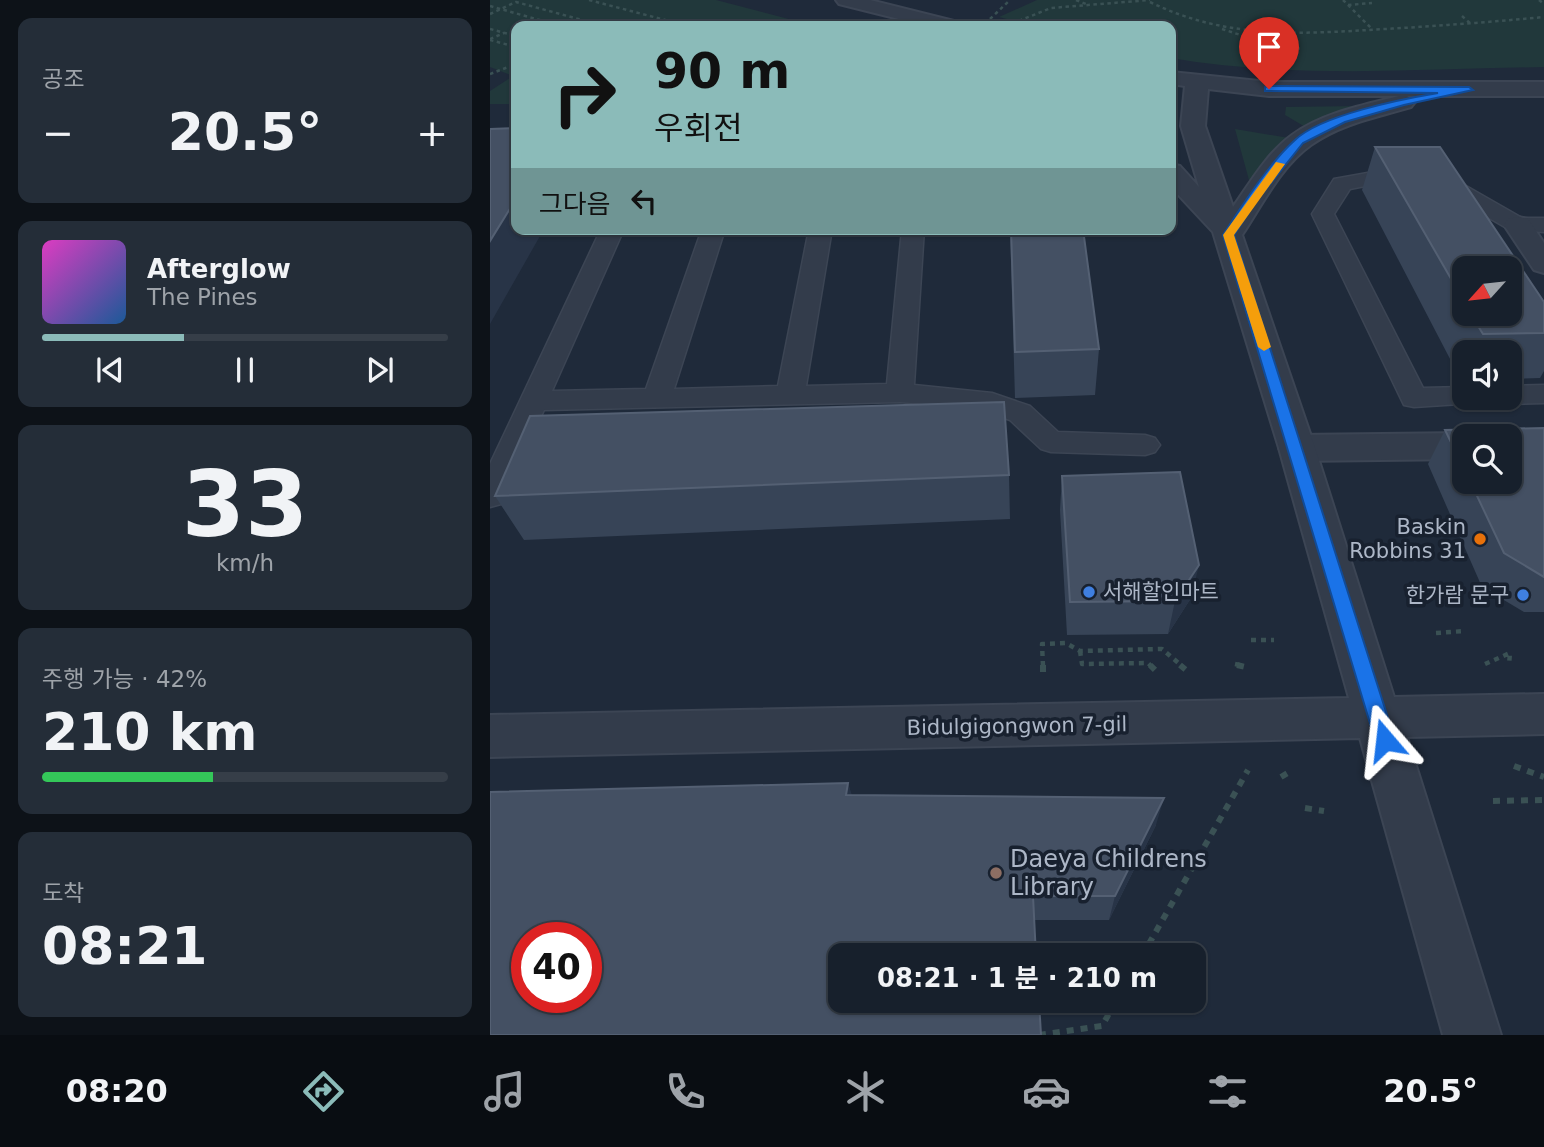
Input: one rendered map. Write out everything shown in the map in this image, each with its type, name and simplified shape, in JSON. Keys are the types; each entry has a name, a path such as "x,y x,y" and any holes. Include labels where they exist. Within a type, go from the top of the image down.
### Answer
{"street":[{"path":"846,0 931,21"},
{"path":"1176,78 1269,89 1544,89"},
{"path":"1197,81 1193,126 1297,448 1472,1035"},
{"path":"1228,235 1250,202 1299,141 1342,120 1403,102 1469,90"},
{"path":"1176,178 1228,235"},
{"path":"1531,225 1544,264"},
{"path":"1297,448 1452,446"},
{"name":"Bidulgigongwon 7-gil","path":"490,736 1544,715"}],"lane":[{"path":"1452,396 1413,398 1323,214 1342,184 1390,175 1437,179 1531,225"},
{"path":"490,496 610,235"},
{"path":"657,399 712,235"},
{"path":"790,395 820,235"},
{"path":"900,393 913,235"},
{"path":"533,401 900,393 982,400 1020,413 1051,442 1145,445"},
{"path":"1522,395 1544,394"}],"path":[{"path":"490,14 521,0"},
{"path":"589,0 669,21"},
{"path":"990,19 1010,0"},
{"path":"1076,0 1087,4"},
{"path":"1343,0 1373,30"},
{"path":"1539,0 1544,4"},
{"path":"1017,21 1051,8 1150,1 1168,13 1192,21 1255,33 1373,30 1544,17"},
{"path":"516,2 586,21"},
{"path":"1348,5 1372,3"},
{"path":"490,6 544,21"},
{"path":"1462,16 1471,24"},
{"path":"490,29 511,35"},
{"path":"490,40 504,33"},
{"path":"490,40 511,46"},
{"path":"490,74 511,66"},
{"path":"1436,633 1465,631"},
{"path":"1251,640 1274,639"},
{"path":"1044,685 1042,644 1066,643 1080,651 1161,649 1196,679"},
{"path":"1080,651 1082,664 1148,663 1157,670 1162,681"},
{"path":"1482,665 1510,653"},
{"path":"1513,766 1544,778"},
{"path":"1149,943 1249,768"},
{"path":"1493,801 1542,800"},
{"path":"1305,808 1324,811"},
{"path":"1039,1035 1102,1026 1109,1013"}],"green space":[{"path":"490,0 716,0 796,21 511,21 511,75 490,67"},
{"path":"1037,0 1544,0 1544,67 1357,71 1263,69 1176,59 1176,21 1015,21 999,17"},
{"path":"511,77 511,104 490,104 490,91"},
{"path":"1360,106 1307,128 1285,115 1286,107"},
{"path":"1235,129 1289,138 1268,158 1252,191"}],"building":[{"path":"511,128 511,207 490,241 490,129"},
{"path":"1375,147 1440,147 1513,256 1452,256 1452,280"},
{"path":"1011,235 1084,235 1099,349 1015,352"},
{"path":"1522,269 1544,302 1544,333 1483,334 1478,326 1522,326"},
{"path":"1004,402 1009,475 495,496 530,416"},
{"path":"1522,428 1544,428 1544,577 1504,553 1476,494 1522,494"},
{"path":"1445,430 1452,430 1452,444"},
{"path":"1180,472 1199,565 1175,601 1070,602 1062,476"},
{"path":"848,783 846,795 1164,798 1115,896 1033,896 1035,943 828,943 828,1013 1040,1013 1041,1035 490,1035 490,792"}],"slow traffic":[{"path":"1264,347 1228,235 1280,164"}],"place":[{"name":"Baskin Robbins 31","path":"1480,539"},
{"name":"서해할인마트","path":"1089,592"},
{"name":"한가람 문구","path":"1523,595"},
{"name":"Daeya Childrens Library","path":"996,873"}],"route":[{"path":"1269,89 1469,90 1403,102 1342,120 1299,141 1250,202 1228,235 1297,448 1385,740"}]}
